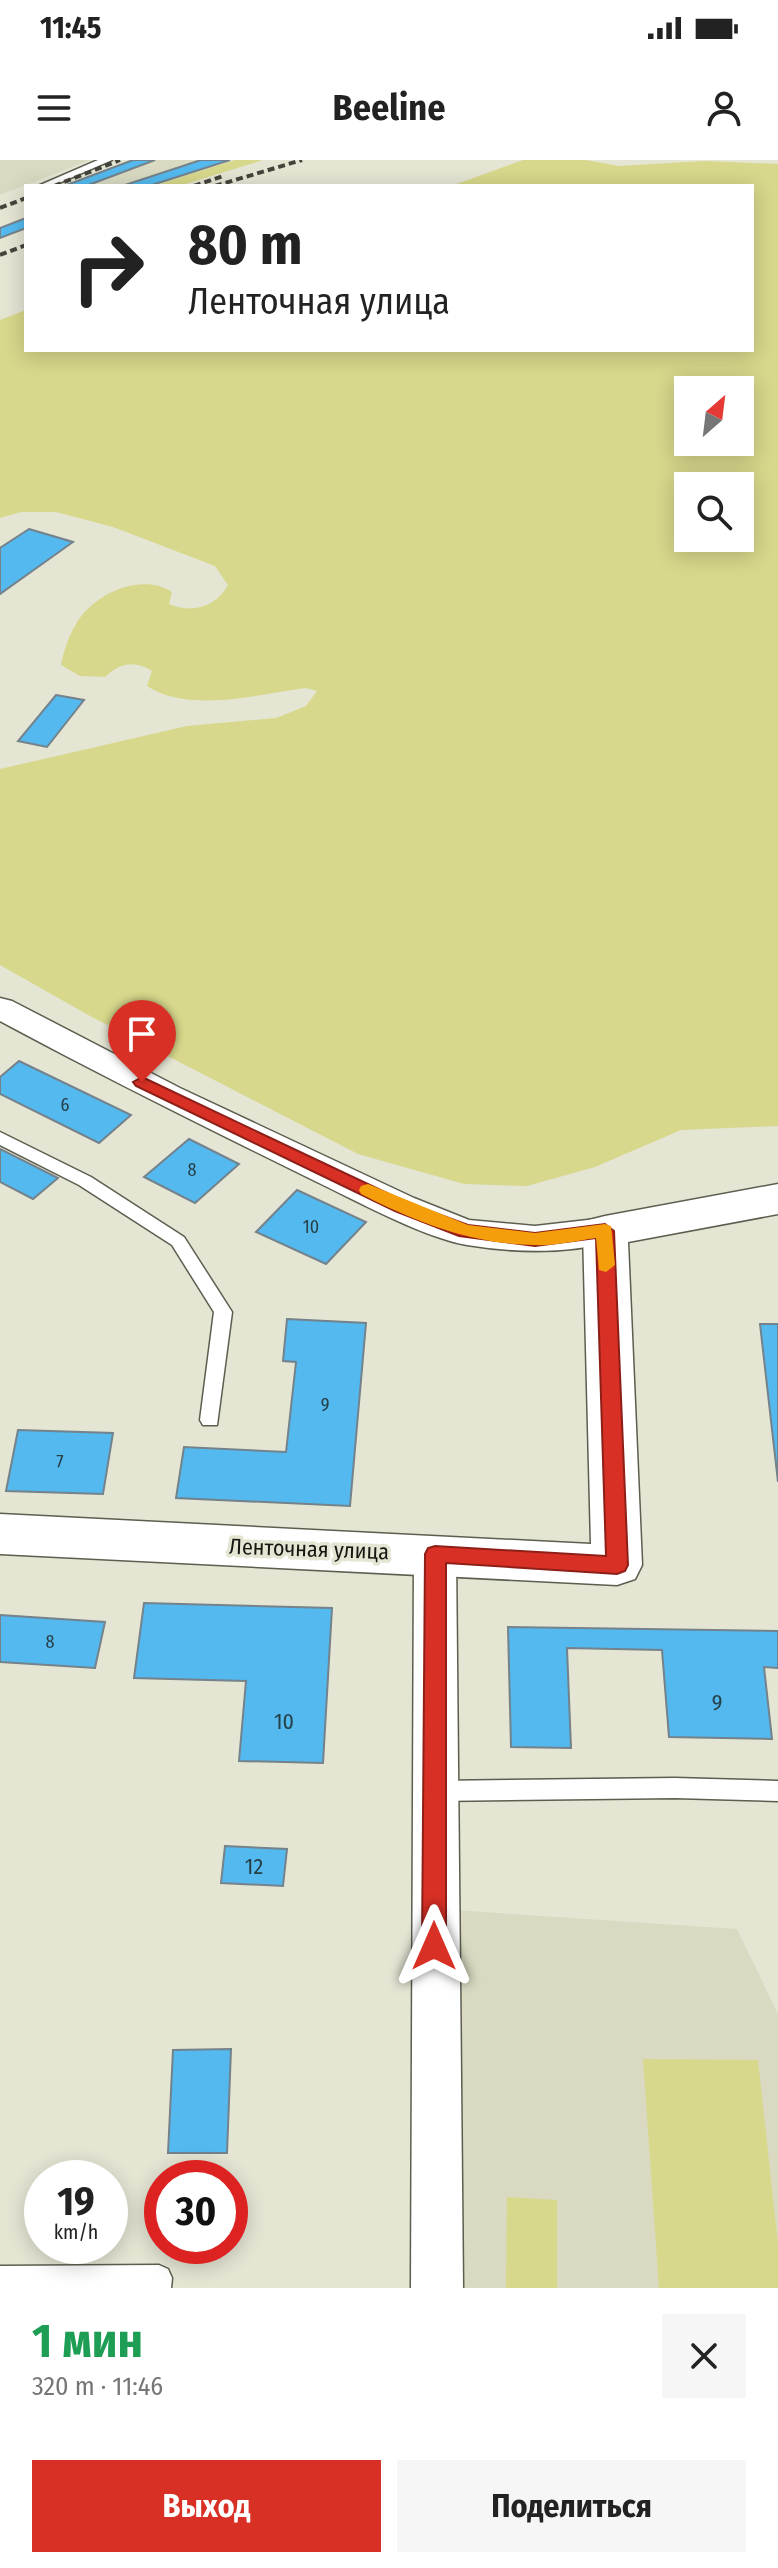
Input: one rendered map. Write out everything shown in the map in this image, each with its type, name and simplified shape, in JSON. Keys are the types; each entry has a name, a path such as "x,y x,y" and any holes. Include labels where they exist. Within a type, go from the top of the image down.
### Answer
{"street":[{"path":"0,1008 168,1096 401,1207 465,1232 535,1239 605,1231 778,1199"},
{"name":"Ленточная улица","path":"0,1534 617,1565 605,1231"},
{"path":"435,1554 433,1791 437,2288"}],"lane":[{"path":"48,184 107,160"},
{"path":"0,1138 85,1181 178,1241 223,1312 210,1420"},
{"path":"433,1791 675,1788 778,1791"},
{"path":"0,2279 158,2283"}],"shaded area":[{"path":"0,160 90,160 24,184 0,195"},
{"path":"133,160 230,160 155,184 69,184"},
{"path":"454,1910 737,1929 778,2014 778,2288 463,2288"}],"green space":[{"path":"235,160 263,160 185,184 159,184"},
{"path":"523,160 585,160 619,166 704,161 778,164 778,1126 681,1130 595,1167 527,1186 464,1184 358,1154 90,1016 0,965 0,769 187,726 276,718 306,706 317,691 306,688 204,701 164,694 147,686 152,671 140,665 122,666 105,677 80,676 61,665 67,644 84,613 106,595 132,585 160,586 172,592 169,604 195,608 217,599 228,585 215,566 113,527 56,512 21,512 0,518 0,320 24,311 24,352 754,352 754,184 457,184"},
{"path":"643,2059 758,2060 778,2244 778,2288 659,2288"},
{"path":"507,2197 557,2200 557,2288 506,2288"}],"building":[{"path":"133,160 155,160 91,184 69,184"},
{"path":"201,160 230,160 155,184 128,184"},
{"path":"24,219 24,229 0,238 0,228"},
{"path":"29,529 73,542 0,594 0,548"},
{"path":"56,695 84,700 47,747 18,741"},
{"path":"19,1061 131,1115 99,1143 0,1094 0,1077"},
{"path":"189,1139 239,1164 195,1203 144,1177"},
{"path":"0,1149 58,1178 33,1199 0,1182"},
{"path":"297,1190 366,1222 326,1264 256,1232"},
{"path":"287,1319 366,1323 350,1506 176,1498 184,1447 286,1452 296,1362 283,1361"},
{"path":"760,1324 778,1324 778,1482"},
{"path":"18,1430 113,1433 103,1494 6,1491"},
{"path":"144,1603 332,1608 323,1763 239,1761 246,1681 134,1678"},
{"path":"0,1615 105,1622 95,1668 0,1662"},
{"path":"508,1627 778,1631 778,1668 764,1667 772,1739 669,1737 662,1650 567,1648 571,1748 511,1747"},
{"path":"225,1846 287,1849 283,1886 221,1883"},
{"path":"231,2049 227,2153 168,2153 173,2050"}],"railway":[{"path":"59,184 120,160"},
{"path":"222,184 302,160"},
{"path":"200,184 223,176"},
{"path":"0,208 24,199"},
{"path":"0,255 24,246"}],"slow traffic":[{"path":"368,1190 401,1207 465,1232 535,1239 605,1231 606,1265"}],"route":[{"path":"142,1082 401,1207 465,1232 535,1239 605,1231 617,1565 435,1554 434,1946"}]}
